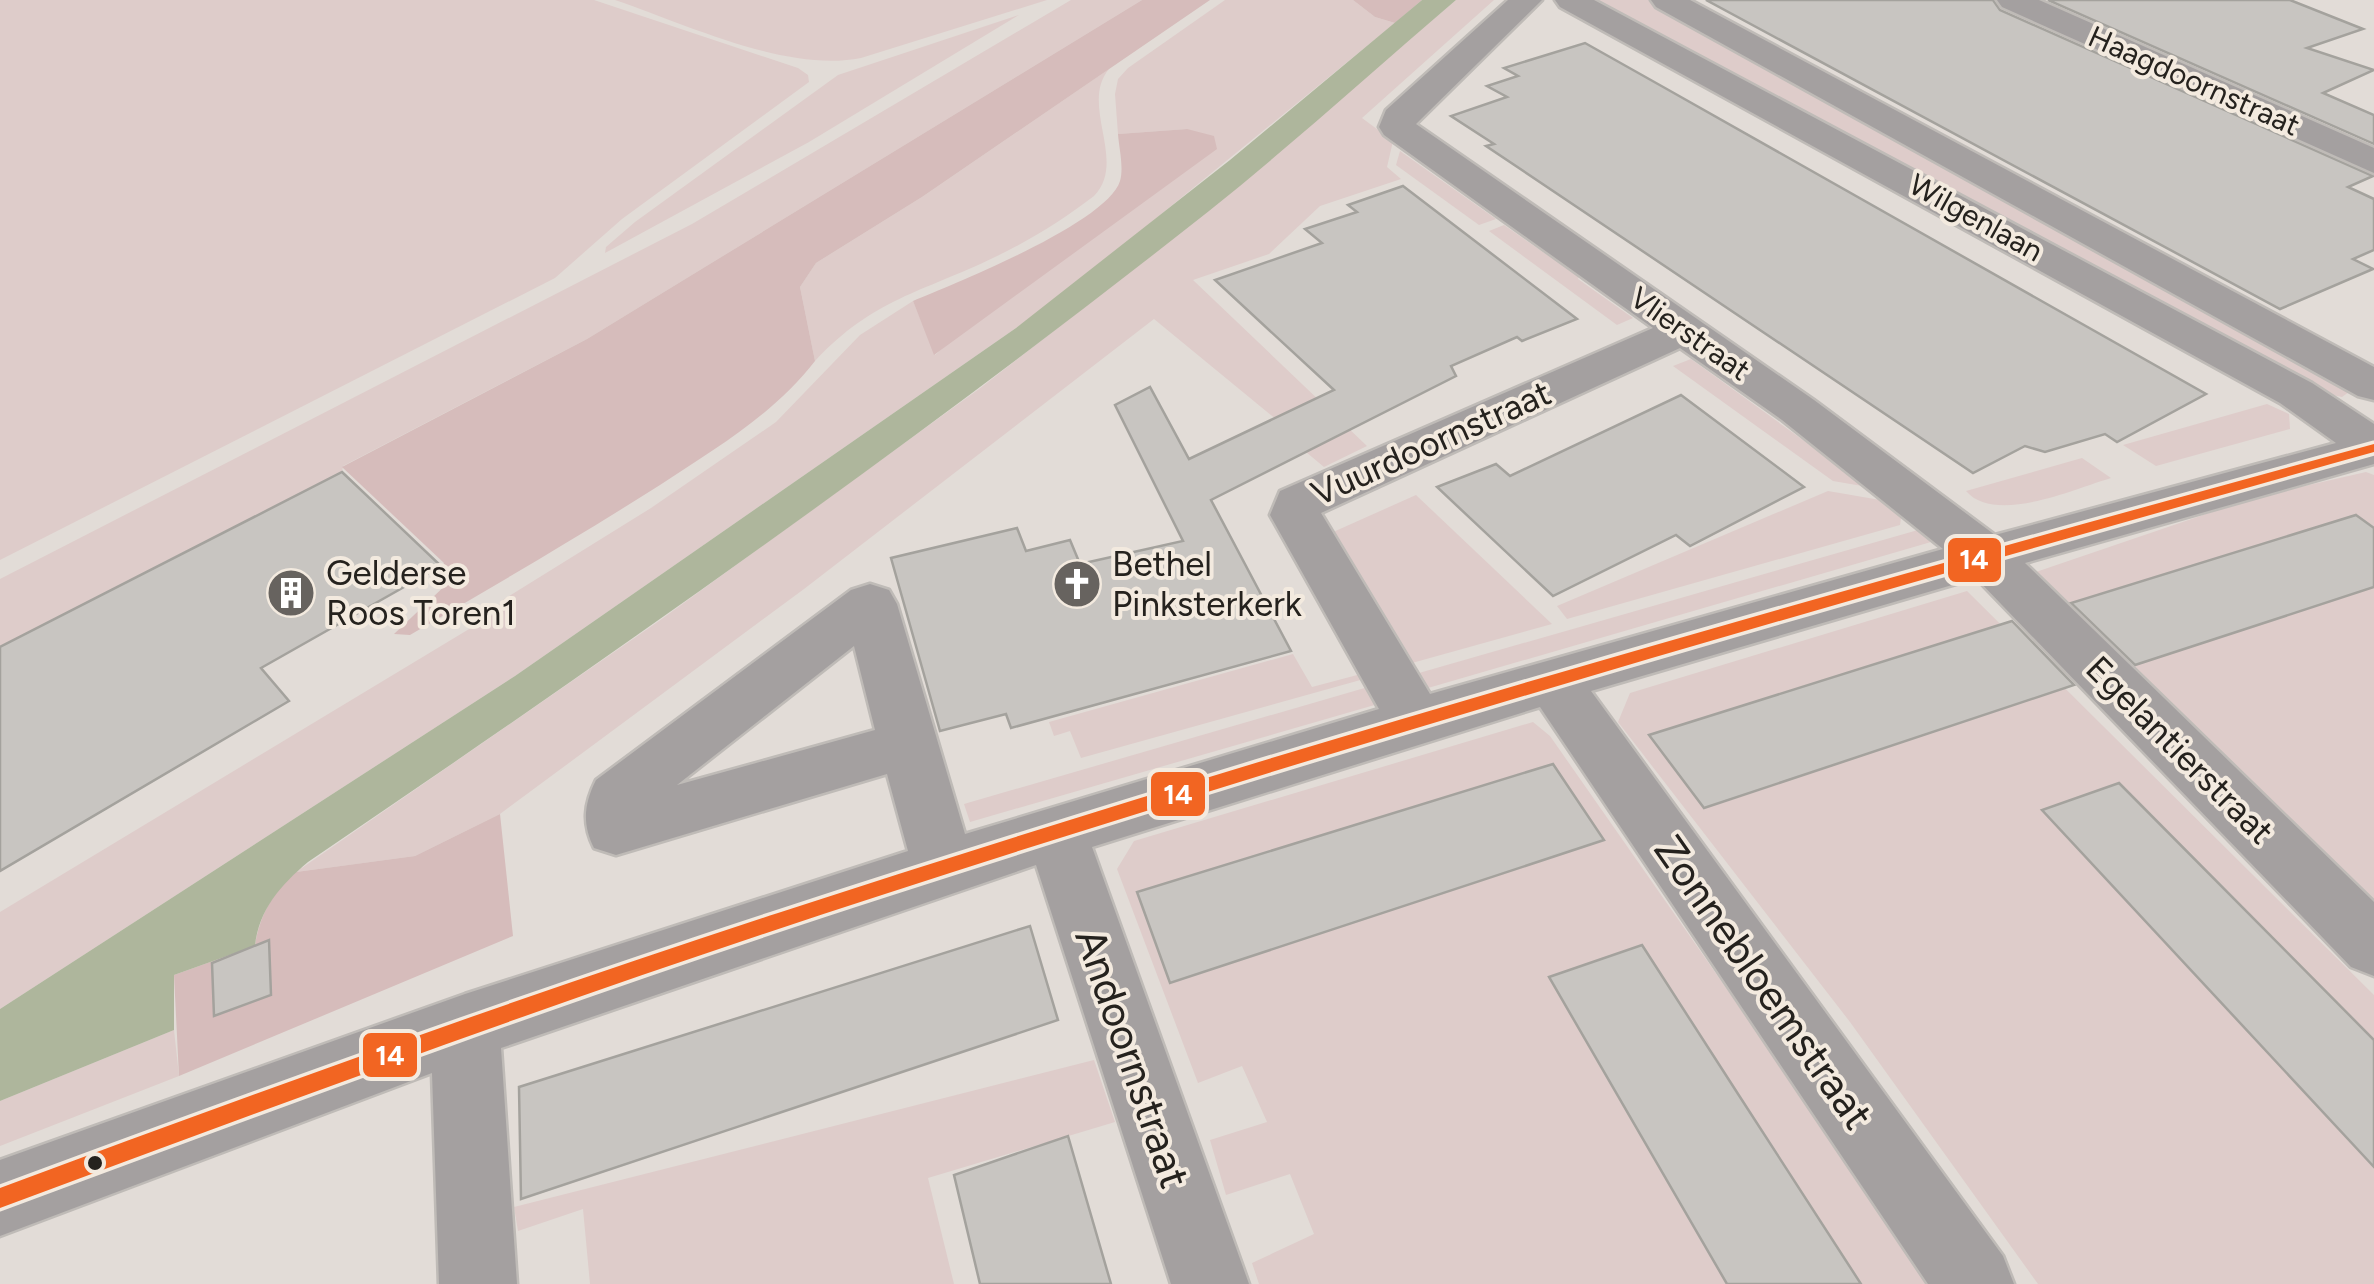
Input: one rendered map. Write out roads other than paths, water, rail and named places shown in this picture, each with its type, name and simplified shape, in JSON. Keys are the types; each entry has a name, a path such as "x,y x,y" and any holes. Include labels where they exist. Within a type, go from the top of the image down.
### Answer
{"street":[{"name":"Vlierstraat","path":"1526,0 1399,118 1397,127 1798,410 1985,555"},
{"name":"Wilgenlaan","path":"1571,0 2296,394 2374,447"},
{"name":"Wilgenlaan","path":"1667,0 2374,386"},
{"name":"Haagdoornstraat","path":"2013,0 2374,162"},
{"name":"Vuurdoornstraat","path":"1416,722 1296,516 1298,503 1372,466 1684,330"},
{"path":"0,1198 194,1123 465,1027 1056,832 1552,680 2374,447"},
{"name":"Egelantierstraat","path":"1985,555 2374,946"},
{"path":"908,744 616,830 617,798 870,604 944,869"},
{"name":"Zonnebloemstraat","path":"1552,680 1975,1284"},
{"name":"Andoornstraat","path":"1056,832 1210,1284"},
{"path":"465,1027 478,1284"}],"place":[{"name":"Bethel Pinksterkerk","path":"1077,584"},
{"name":"Gelderse Roos Toren1","path":"291,593"}]}
